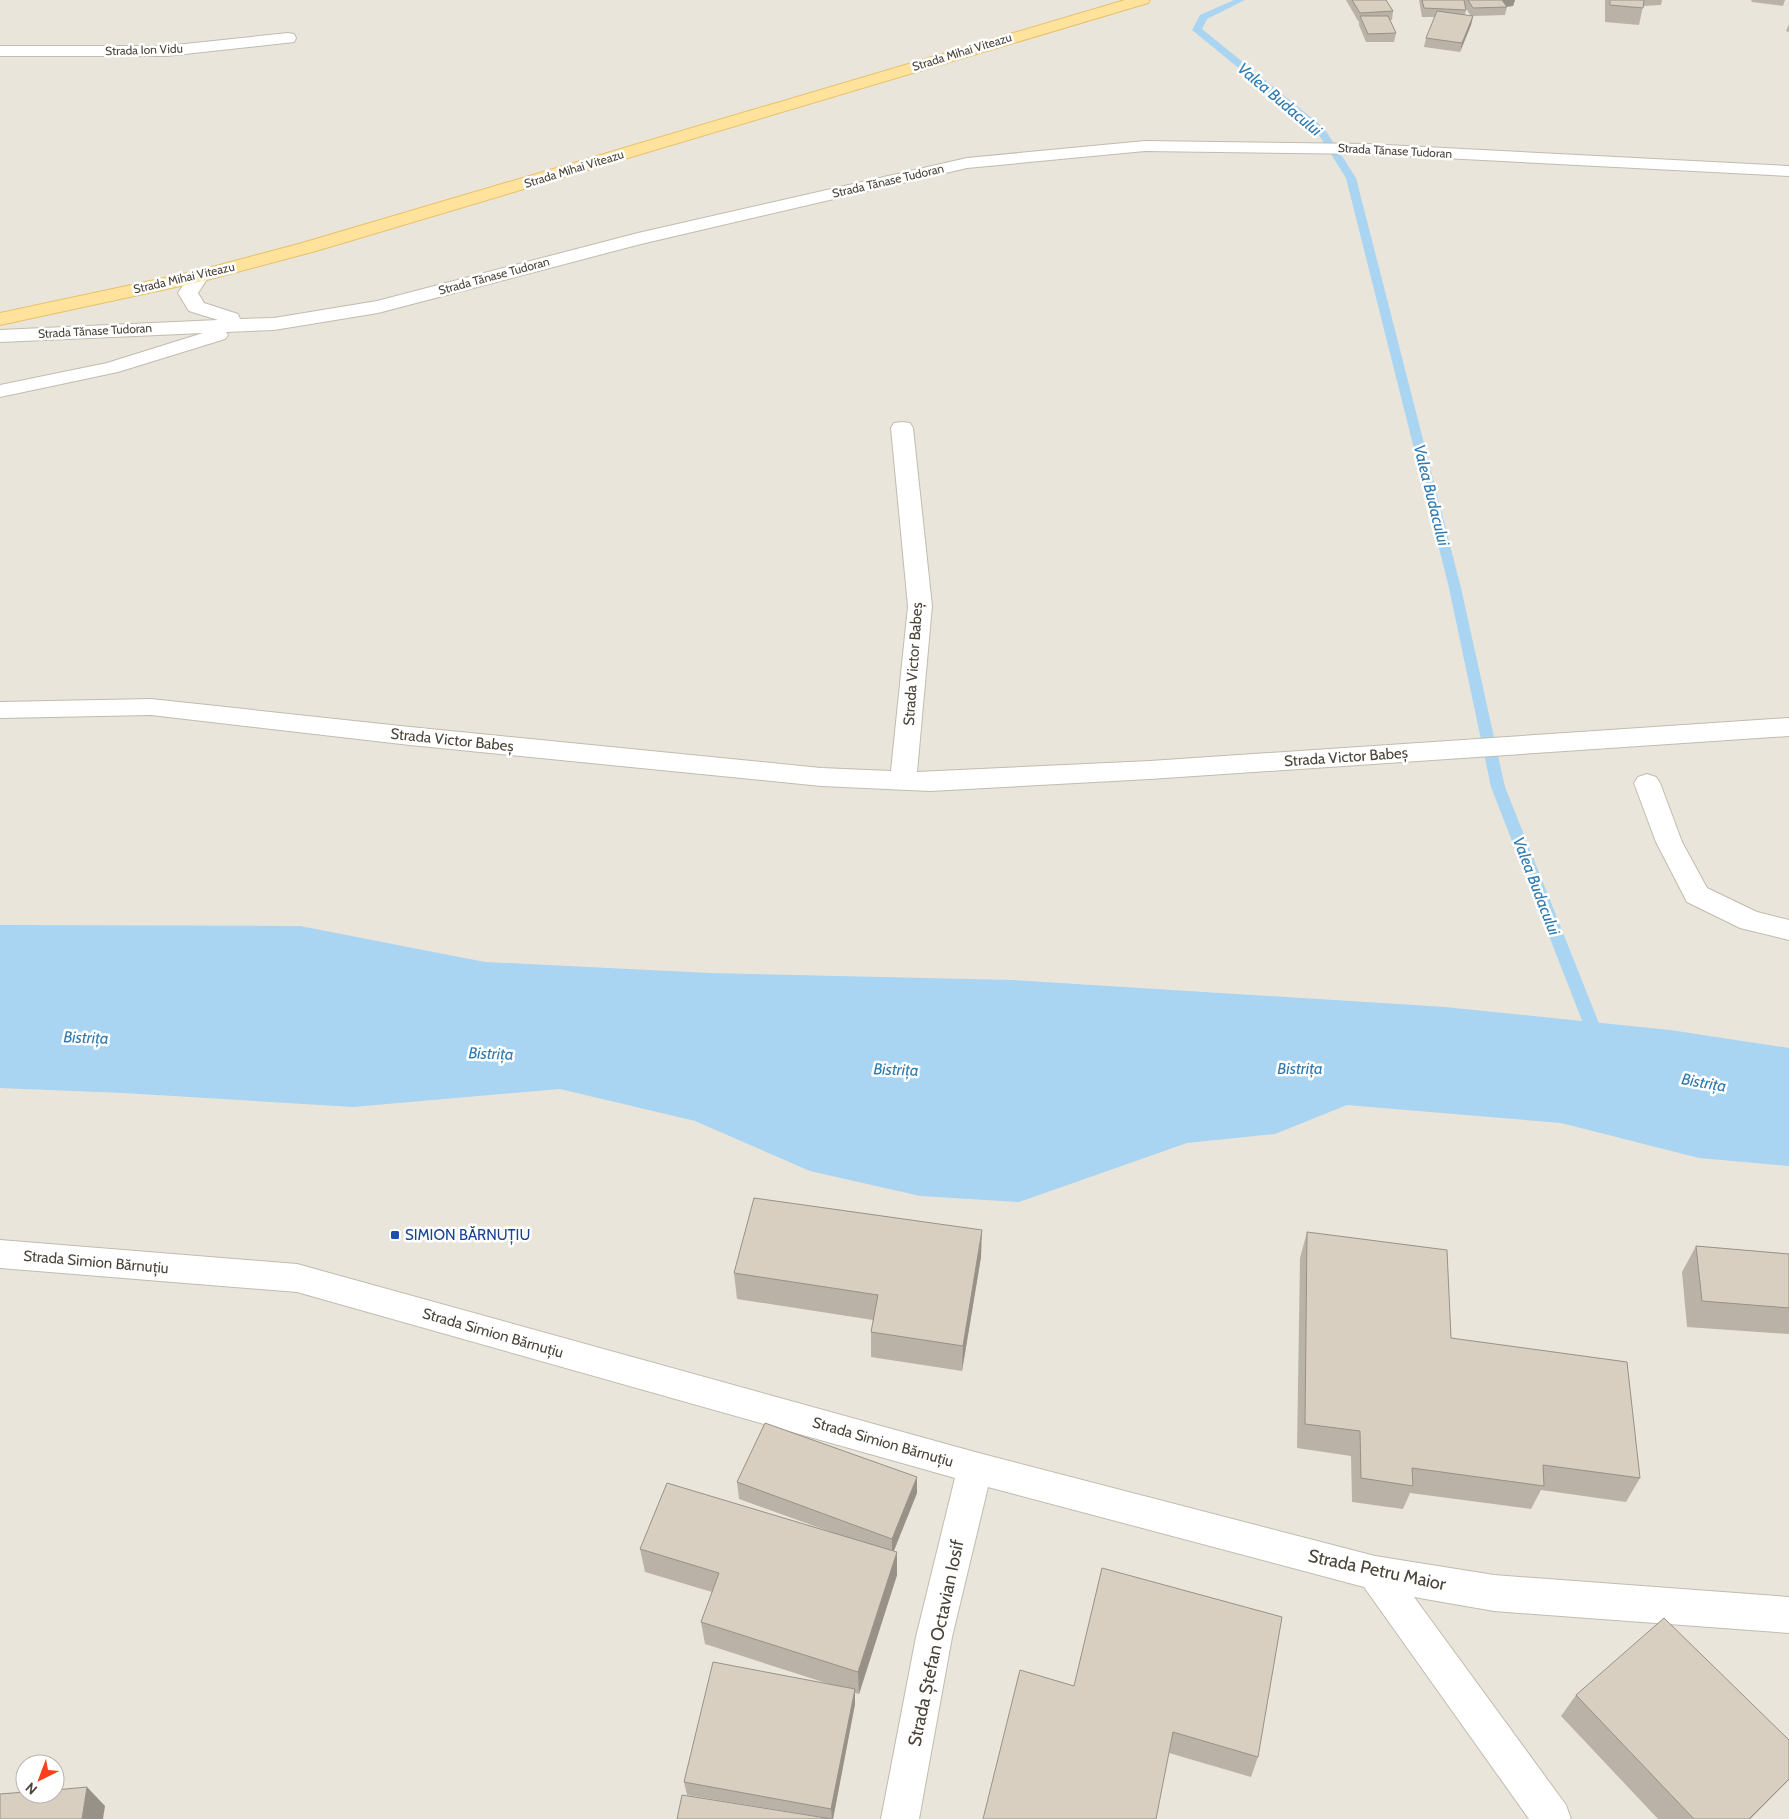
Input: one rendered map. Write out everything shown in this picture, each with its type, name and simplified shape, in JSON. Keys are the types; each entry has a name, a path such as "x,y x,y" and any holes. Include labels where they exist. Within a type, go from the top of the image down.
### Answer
{"main road":[{"name":"Strada Mihai Viteazu","path":"0,319 200,276 309,247 1142,0"}],"street":[{"name":"Strada Ion Vidu","path":"0,51 166,51 288,38"},
{"name":"Strada Tănase Tudoran","path":"0,336 274,324 378,307 638,239 967,163 1145,146 1367,149 1789,172"},
{"path":"200,276 188,293 196,307 251,325"},
{"path":"0,391 110,368 251,325"},
{"name":"Strada Victor Babeș","path":"902,428 920,606 903,781"},
{"name":"Strada Victor Babeș","path":"0,710 151,707 410,736 821,777 930,782 1150,770 1789,727"},
{"path":"1647,783 1669,842 1697,895 1750,921 1789,930"},
{"name":"Strada Simion Bărnuțiu","path":"0,1254 297,1278 975,1468"},
{"name":"Strada Petru Maior","path":"975,1468 1375,1573 1494,1593 1788,1616"},
{"name":"Strada Ștefan Octavian Iosif","path":"900,1819 934,1636 975,1468"},
{"path":"1375,1573 1552,1819"}],"shaded area":[{"path":"0,0 1789,0 1789,1819 0,1819"}],"water":[{"name":"Bistrița","path":"0,925 300,926 485,962 710,973 1012,980 1445,1007 1670,1030 1789,1048 1789,1166 1699,1158 1561,1123 1347,1105 1275,1134 1187,1143 1019,1202 920,1196 810,1171 695,1121 560,1089 353,1107 123,1093 0,1088"}],"building":[{"path":"1352,0 1386,0 1393,11 1360,13"},
{"path":"1422,0 1464,0 1466,10 1424,8"},
{"path":"1468,0 1502,0 1507,7 1473,8"},
{"path":"1610,0 1644,0 1643,8 1610,5"},
{"path":"1437,11 1473,16 1462,43 1426,38"},
{"path":"1360,16 1388,16 1396,33 1368,34"},
{"path":"754,1198 982,1230 963,1346 871,1332 878,1295 734,1273"},
{"path":"1307,1232 1447,1250 1451,1338 1627,1362 1640,1478 1543,1465 1544,1486 1412,1468 1413,1486 1361,1478 1360,1431 1305,1424"},
{"path":"1696,1246 1789,1254 1789,1308 1702,1301"},
{"path":"765,1423 917,1477 892,1539 737,1482"},
{"path":"667,1483 897,1552 858,1672 701,1622 719,1573 640,1549"},
{"path":"1102,1568 1282,1617 1258,1757 1173,1732 1156,1819 983,1819 1020,1670 1074,1686"},
{"path":"1664,1618 1789,1740 1789,1779 1749,1819 1694,1819 1576,1695"},
{"path":"713,1662 855,1689 831,1809 684,1782"},
{"path":"87,1787 82,1819 0,1819 0,1794 15,1793 15,1804 65,1804 65,1789"},
{"path":"682,1795 832,1819 677,1819"}],"waterway":[{"name":"Valea Budacului","path":"1241,0 1203,17 1197,30 1321,130 1351,178 1455,588 1498,787 1598,1041"}],"place":[{"name":"SIMION BĂRNUȚIU","path":"395,1235"}]}
